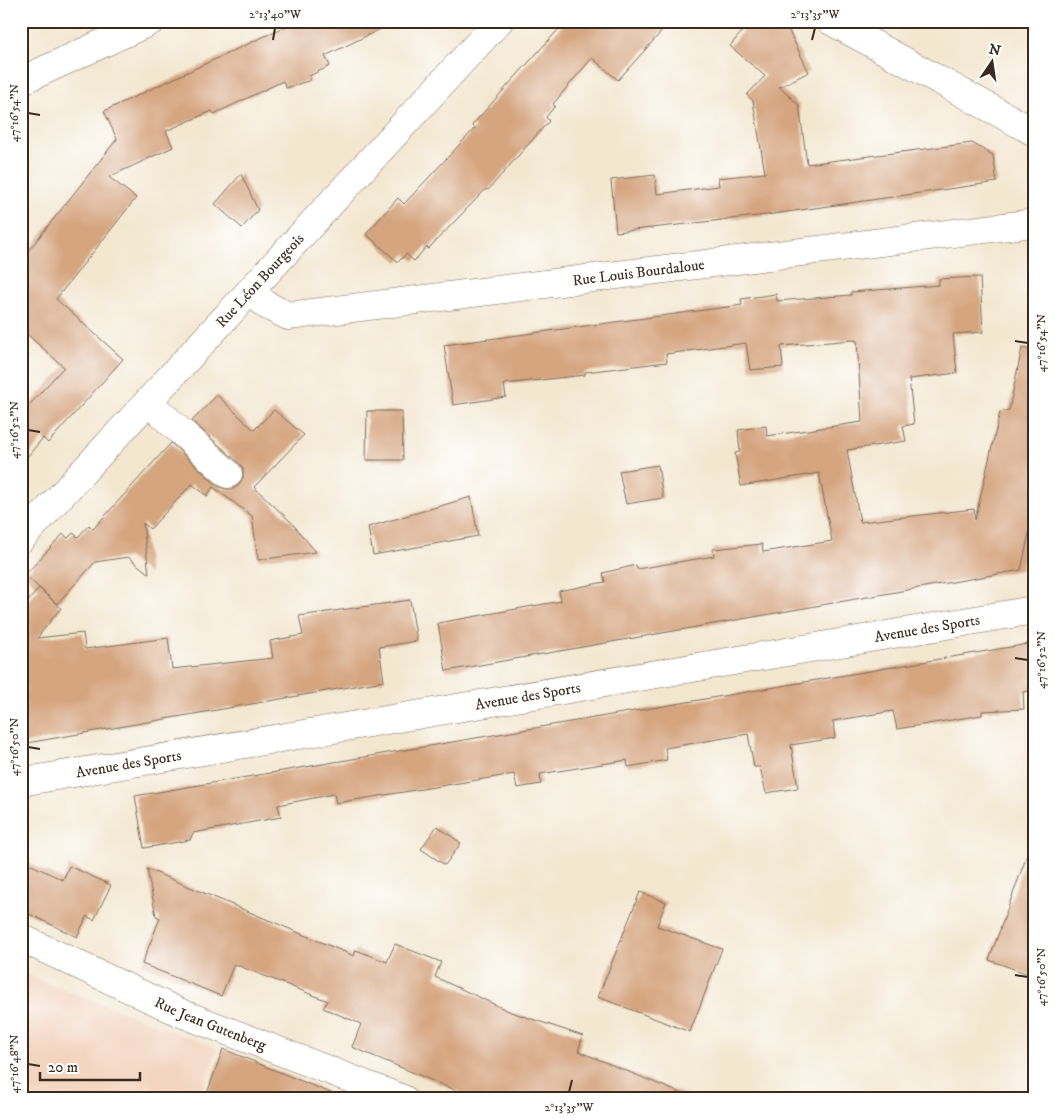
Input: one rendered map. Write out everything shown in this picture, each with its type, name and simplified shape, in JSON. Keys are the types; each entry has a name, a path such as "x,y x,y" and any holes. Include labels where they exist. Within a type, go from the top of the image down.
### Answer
{"street":[{"path":"21,80 151,21"},
{"name":"Rue Léon Bourgeois","path":"21,539 498,21"},
{"path":"831,21 1034,132"},
{"name":"Rue Louis Bourdaloue","path":"251,290 266,304 288,316 1034,222"},
{"path":"148,402 228,474"},
{"name":"Avenue des Sports","path":"21,782 1034,610"},
{"name":"Rue Jean Gutenberg","path":"21,938 181,1014 403,1099"}],"shaded area":[{"path":"21,973 217,1048 199,1099 21,1099"}],"building":[{"path":"297,21 397,21 325,56 330,66 309,76 311,80 286,88 283,81 214,114 212,111 166,131 173,147 109,177 136,198 56,299 123,359 48,443 43,438 21,464 21,414 64,367 21,329 21,260 117,139 104,111"},
{"path":"566,21 671,21 618,80 592,58 553,104 555,106 546,117 549,121 488,190 486,189 414,261 406,254 398,262 366,234 398,198 404,204 475,128 472,125"},
{"path":"751,21 784,21 809,72 779,87 799,105 807,164 972,143 993,155 997,182 766,215 616,232 611,180 655,175 657,194 719,186 718,178 765,173 753,101 747,95 765,76 730,46"},
{"path":"241,174 258,210 242,228 215,204"},
{"path":"980,277 983,332 953,334 957,373 909,379 914,424 903,426 906,441 847,450 860,522 974,509 975,520 1000,412 1009,410 1022,348 1034,350 1034,511 1021,570 446,671 438,623 561,601 559,591 605,582 603,573 636,565 637,569 714,556 713,549 762,544 763,552 832,541 819,473 741,486 735,453 740,452 738,430 766,426 767,436 862,422 857,341 854,340 781,346 783,367 750,370 746,343 666,354 667,362 585,372 585,375 504,384 506,397 453,405 444,345 742,305 741,299 776,294 777,301 851,295 851,292 939,285 939,279"},
{"path":"217,395 254,430 274,410 304,435 254,487 290,521 316,552 258,560 252,516 213,487 207,496 192,484 150,529 143,523 149,574 128,557 95,562 57,604 25,575 63,534 68,538 73,533 78,537 89,525 93,529 171,443 218,486 225,489 233,489 239,485 243,477 243,469 239,463 192,421"},
{"path":"367,411 402,411 403,460 366,460"},
{"path":"658,465 663,498 626,504 619,471"},
{"path":"471,497 478,536 373,555 368,527"},
{"path":"39,588 61,608 37,638 83,633 85,649 168,638 172,669 273,658 270,641 303,635 299,616 410,600 417,641 379,647 384,681 21,744 21,610"},
{"path":"1034,643 1034,690 1023,692 1024,709 982,711 982,715 897,729 893,711 833,721 835,738 791,745 798,788 766,793 760,767 754,767 748,734 665,748 667,760 628,767 627,760 540,774 541,784 517,788 514,774 336,803 334,794 278,805 281,817 193,833 190,840 144,848 135,796"},
{"path":"437,826 461,843 445,865 421,849"},
{"path":"1030,847 1034,847 1034,976 989,960"},
{"path":"21,860 63,880 69,866 111,885 94,920 87,916 77,937 21,910"},
{"path":"147,869 354,956 356,950 387,962 395,944 441,962 435,977 511,1012 583,1036 578,1051 695,1099 476,1099 352,1047 361,1024 323,1008 328,1001 234,964 221,996 142,964 160,918 156,916"},
{"path":"640,892 666,902 657,926 722,949 690,1032 598,997"},
{"path":"223,1049 343,1098 205,1099"}]}
